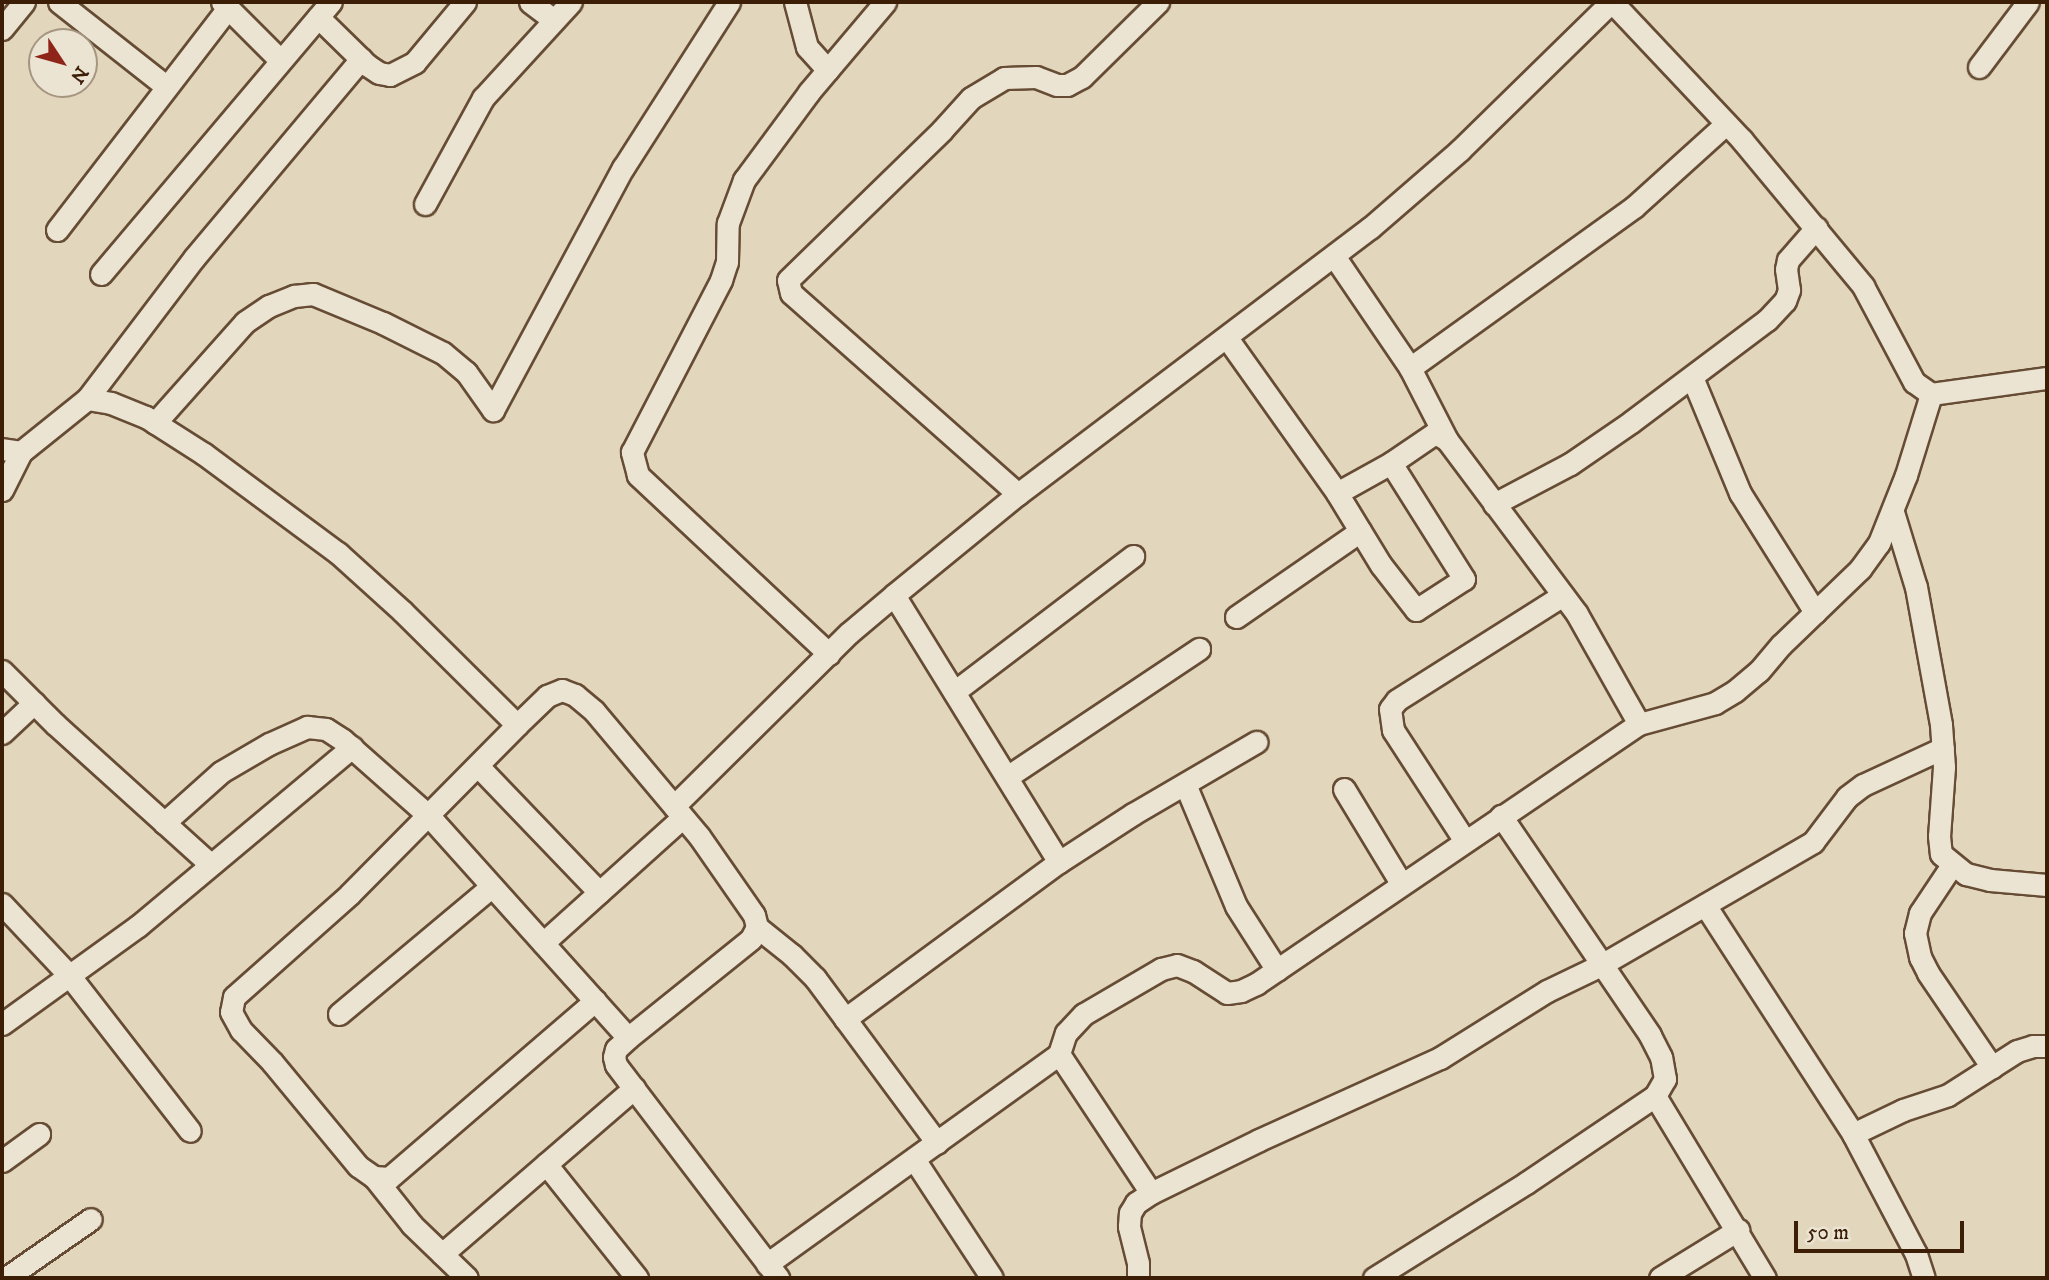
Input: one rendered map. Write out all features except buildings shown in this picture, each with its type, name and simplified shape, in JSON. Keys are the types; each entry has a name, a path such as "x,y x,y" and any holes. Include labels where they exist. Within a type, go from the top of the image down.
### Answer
{"street":[{"path":"2,29 24,2"},
{"path":"59,2 167,87"},
{"path":"101,274 324,9 360,59 379,73 390,75 403,71 415,62 465,2"},
{"path":"530,2 554,20"},
{"path":"425,204 483,98 571,2"},
{"path":"155,423 245,322 269,306 293,296 313,294 383,323 443,353 466,372 493,410 623,168 729,2"},
{"path":"796,2 807,47 828,70"},
{"path":"828,654 638,475 632,452 721,280 727,262 728,223 744,180 828,70 885,2"},
{"path":"1018,494 791,293 788,280 942,130 971,98 1003,78 1030,76 1057,85 1067,85 1082,77 1158,2"},
{"path":"543,943 599,892 679,811 828,654 894,595 1018,494 1334,256 1461,150 1611,2 1727,124 1863,286 1914,382 1931,394 2047,378"},
{"path":"1979,66 2028,2"},
{"path":"57,230 167,87 225,5 281,61"},
{"path":"2,490 11,451 87,399 194,258 360,59"},
{"path":"1410,368 1625,214 1727,124"},
{"path":"1494,504 1570,464 1767,320 1785,301 1789,290 1786,269 1788,260 1816,228"},
{"path":"1334,256 1410,368 1447,440 1584,625 1639,724"},
{"path":"1227,338 1336,493 1381,565 1416,610 1464,579 1391,463"},
{"path":"1692,377 1740,493 1815,612"},
{"path":"757,927 751,939 628,1038 616,1049 614,1058 773,1271 914,1159 1059,1054 1066,1033 1084,1014 1161,969 1177,965 1227,993 1241,991 1277,970 1401,883 1639,724 1714,703 1735,691 1759,671 1781,645 1860,569 1879,543 1893,512 1931,394"},
{"path":"87,399 111,402 155,423 204,454 338,553 402,611 517,725"},
{"path":"1336,493 1391,463 1434,433 1447,440"},
{"path":"1893,512 1916,587 1943,748 1939,836 1941,854 1966,874 1990,880 2047,885"},
{"path":"1236,617 1360,531"},
{"path":"954,692 1133,556"},
{"path":"894,595 1059,862"},
{"path":"1465,841 1393,730 1390,709 1397,700 1563,595"},
{"path":"1007,777 1199,649"},
{"path":"2,671 211,865"},
{"path":"467,1278 412,1225 374,1177 358,1166 342,1148 272,1062 241,1030 231,1012 234,997 350,894 547,696 562,691 575,695 594,711 679,811 748,905 757,927 792,954 845,1019 937,1143"},
{"path":"2,733 34,703"},
{"path":"164,823 221,772 269,744 307,727 326,729 352,747 429,816 628,1038"},
{"path":"845,1019 1059,862 1256,742"},
{"path":"2,1024 138,926 352,747"},
{"path":"1138,1278 1138,1263 1129,1226 1130,1213 1136,1203 1259,1140 1440,1058 1547,991 1601,965 1813,842 1847,797 1863,785 1943,748"},
{"path":"478,766 599,892"},
{"path":"1185,783 1236,906 1277,970"},
{"path":"1344,789 1401,883"},
{"path":"1374,1278 1655,1096 1665,1079 1661,1057 1650,1035 1501,817"},
{"path":"1952,865 1920,913 1915,933 1920,957 1928,973 1992,1067"},
{"path":"339,1014 492,886"},
{"path":"2,904 69,975 190,1131"},
{"path":"1705,905 1853,1134 1916,1254 1924,1278"},
{"path":"374,1177 389,1178 402,1169 595,1001"},
{"path":"1853,1134 1903,1110 1948,1095 2017,1051 2034,1046 2047,1046"},
{"path":"1059,1054 1152,1193"},
{"path":"442,1254 634,1088"},
{"path":"1655,1096 1765,1278"},
{"path":"2,1161 39,1133"},
{"path":"914,1159 992,1278"},
{"path":"546,1164 637,1278"},
{"path":"6,1278 91,1219"},
{"path":"1660,1278 1738,1230"}]}
